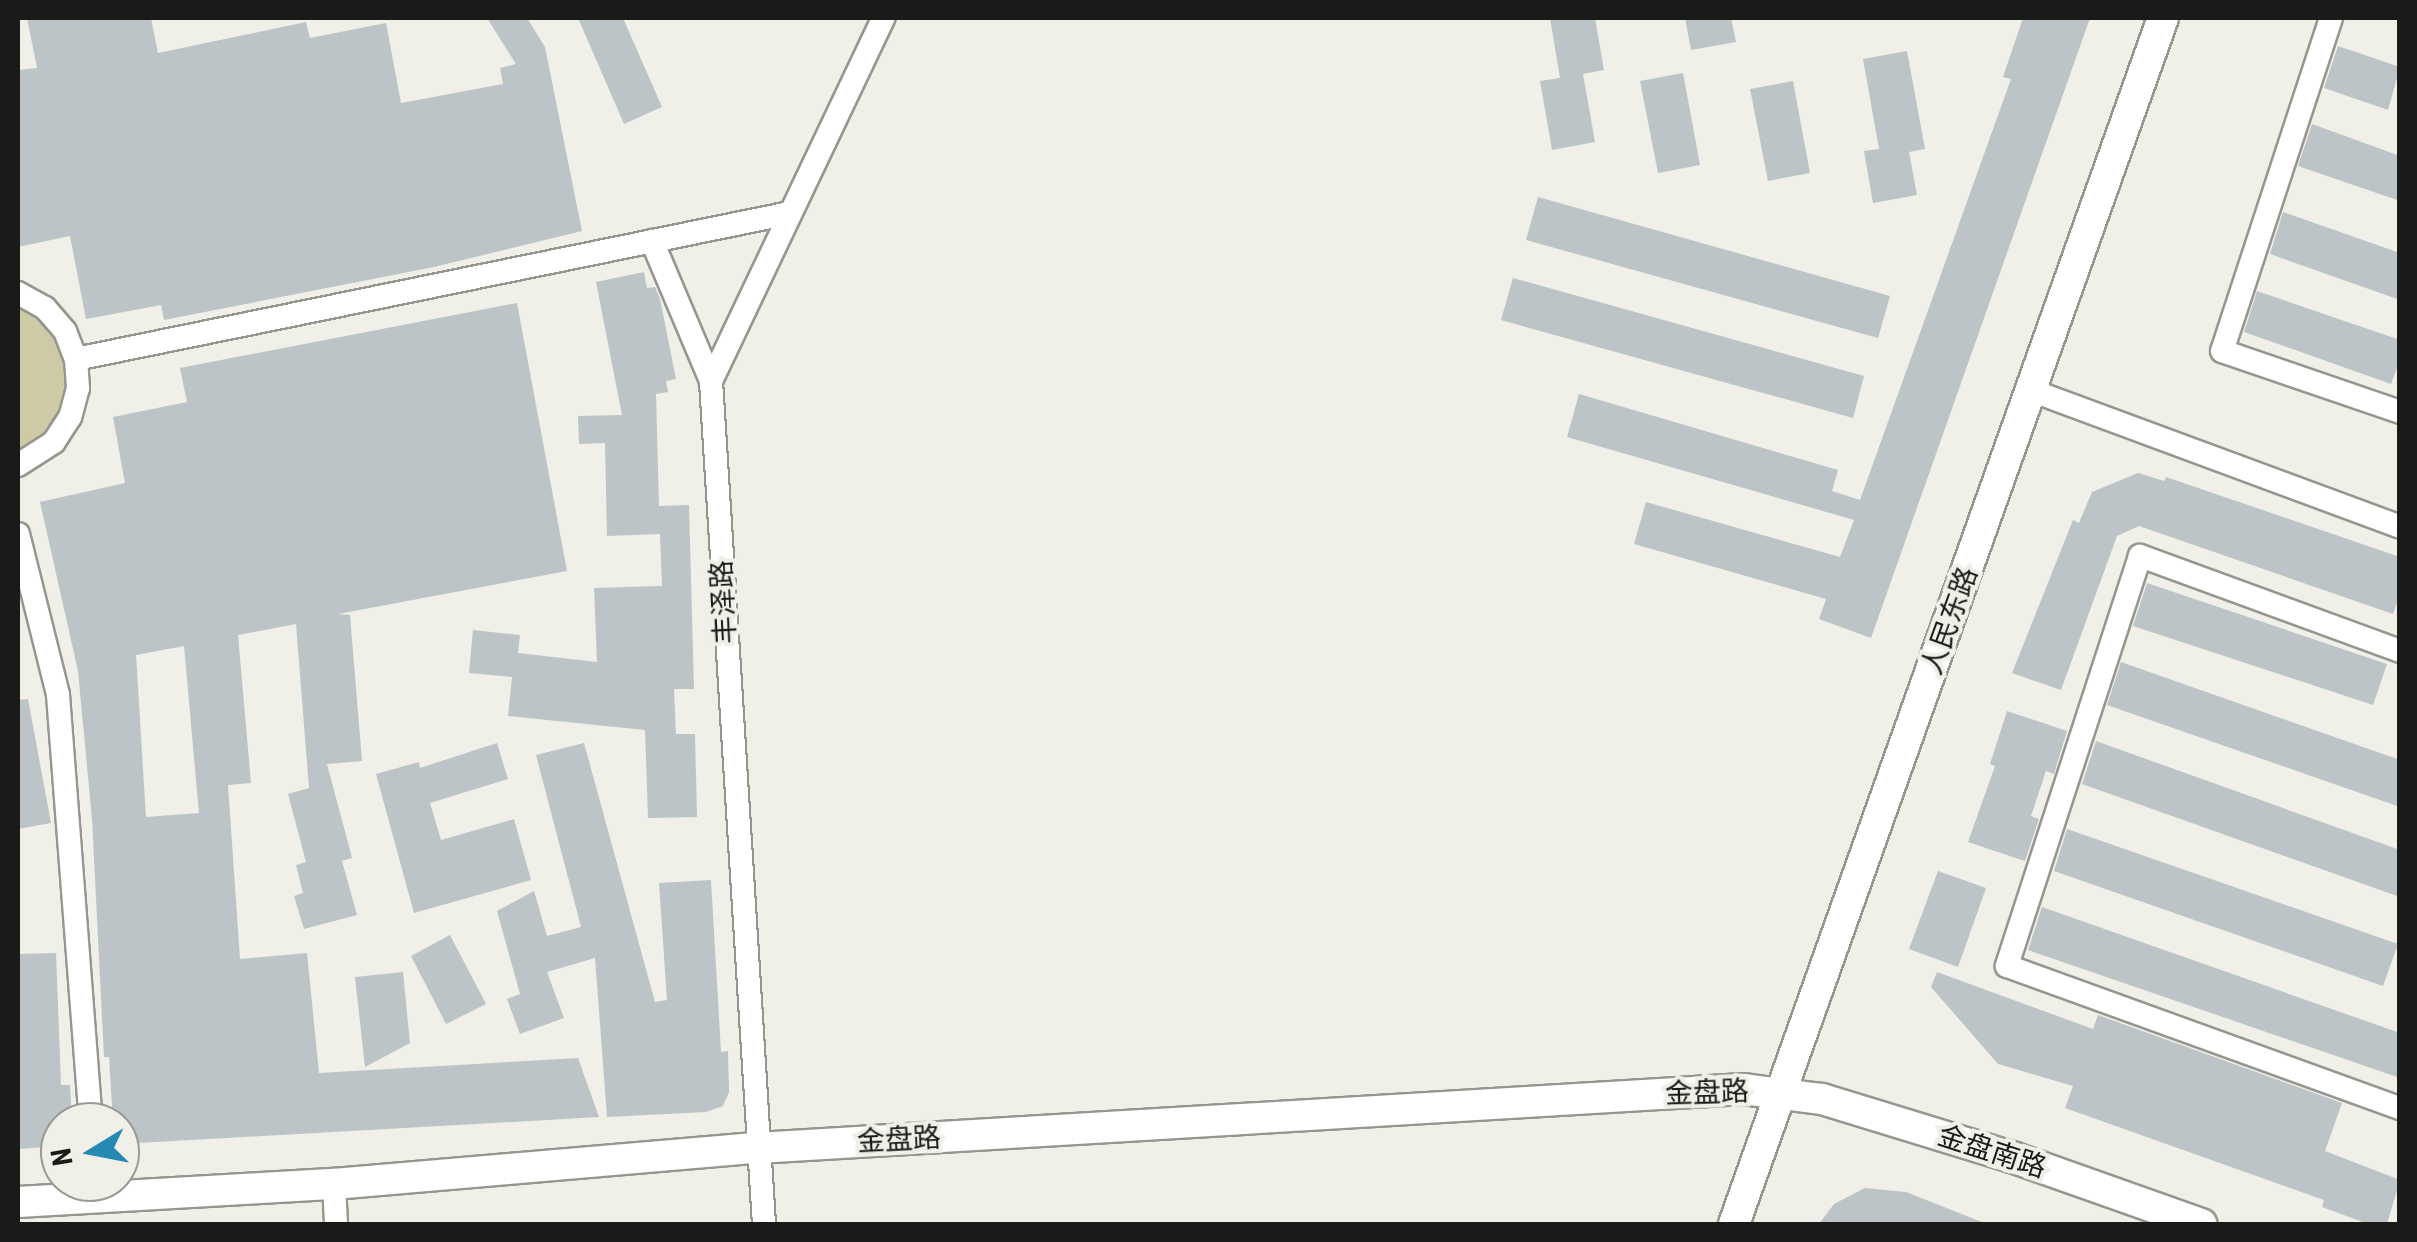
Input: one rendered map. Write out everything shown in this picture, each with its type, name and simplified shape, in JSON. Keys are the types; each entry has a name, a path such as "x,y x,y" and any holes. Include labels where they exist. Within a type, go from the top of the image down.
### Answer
{"main road":[{"name":"人民东路","path":"1734,1224 2163,18"},
{"name":"金盘路","path":"140,1188 334,1184 756,1148 1724,1090 1780,1092"},
{"name":"金盘南路","path":"1780,1092 1822,1099 1994,1152 2201,1224"}],"street":[{"name":"丰泽路","path":"764,1224 756,1148 711,380 883,18"},
{"path":"2331,18 2222,351 2400,412"},
{"path":"76,358 790,213"},
{"path":"652,241 711,380"},
{"path":"18,293 45,308 65,331 76,358 78,388 70,418 54,442 18,465"},
{"path":"2033,391 2400,527"},
{"path":"18,534 58,695 89,1102"},
{"path":"2400,651 2140,556 2007,966 2400,1108"},
{"path":"334,1184 336,1224"}],"shaded area":[{"path":"18,293 65,331 70,417 18,465"}],"building":[{"path":"27,18 151,18 158,53 306,22 310,38 386,23 401,103 503,84 500,68 516,64 487,18 527,18 545,47 582,231 434,267 164,320 161,305 86,319 70,236 18,247 18,70 37,68"},
{"path":"578,18 623,18 662,107 624,124"},
{"path":"1550,18 1595,18 1604,70 1583,74 1595,142 1552,150 1540,81 1560,78"},
{"path":"1685,18 1731,18 1736,42 1691,50"},
{"path":"2023,18 2090,18 1871,638 1819,619 1826,599 1634,544 1646,502 1840,557 1854,520 1567,437 1579,394 1838,470 1832,491 1860,500 2011,79 2003,77"},
{"path":"2338,46 2400,67 2388,110 2324,88"},
{"path":"1907,51 1925,149 1909,152 1917,195 1873,203 1864,151 1879,149 1863,59"},
{"path":"1683,73 1700,165 1658,173 1640,81"},
{"path":"1793,81 1810,173 1768,181 1750,89"},
{"path":"2312,124 2400,156 2400,201 2298,166"},
{"path":"1538,197 1890,296 1878,338 1526,240"},
{"path":"2283,212 2400,253 2400,300 2270,254"},
{"path":"644,272 647,288 655,287 660,299 676,379 666,381 668,392 656,394 659,506 689,505 694,689 674,689 676,734 695,734 697,817 648,818 645,730 508,716 512,677 469,673 473,630 520,635 518,653 597,662 594,588 662,586 660,534 607,536 605,443 579,444 578,416 622,415 596,282"},
{"path":"1513,278 1864,376 1853,418 1501,320"},
{"path":"2257,291 2400,340 2400,360 2391,384 2244,332"},
{"path":"517,303 567,571 338,614 350,615 362,761 327,764 352,858 342,861 357,915 304,929 294,896 303,893 296,865 306,862 288,794 309,788 296,624 238,635 251,783 228,785 240,959 307,953 319,1073 578,1058 599,1117 140,1143 140,1102 112,1102 109,1057 104,1057 92,819 78,671 40,502 125,483 113,417 187,402 180,368","holes":["184,646 199,813 146,817 136,655"]},
{"path":"2138,473 2164,481 2166,477 2400,557 2400,594 2393,614 2139,526 2117,536 2061,690 2012,673 2073,520 2079,523 2092,492"},
{"path":"2147,583 2387,664 2373,705 2133,626"},
{"path":"2121,662 2400,760 2400,807 2107,705"},
{"path":"28,699 51,823 18,829 18,700"},
{"path":"2007,711 2067,731 2054,774 2046,771 2031,816 2039,819 2025,861 1968,842 1995,766 1990,764"},
{"path":"2096,741 2400,850 2400,897 2082,784"},
{"path":"497,743 508,779 430,803 441,840 514,819 531,880 414,913 376,774 419,762 420,768"},
{"path":"584,743 655,1002 667,1000 659,883 711,880 721,1052 728,1051 729,1092 723,1106 706,1112 607,1117 595,958 547,972 564,1018 520,1034 507,999 520,994 497,911 534,891 547,936 581,927 536,755"},
{"path":"2067,829 2398,944 2383,986 2054,871"},
{"path":"1938,871 1986,888 1958,967 1909,949"},
{"path":"2042,907 2400,1033 2400,1078 2028,950"},
{"path":"450,935 486,1004 446,1024 411,956"},
{"path":"56,953 61,1085 70,1085 71,1102 40,1102 40,1147 18,1149 18,954"},
{"path":"403,972 410,1043 365,1067 355,977"},
{"path":"1937,972 2093,1029 2098,1015 2342,1103 2325,1151 2400,1180 2387,1224 2368,1224 2322,1207 2324,1200 2065,1108 2073,1086 1998,1064 1931,987"},
{"path":"1865,1188 1906,1192 1987,1224 1819,1224 1834,1204"}]}
